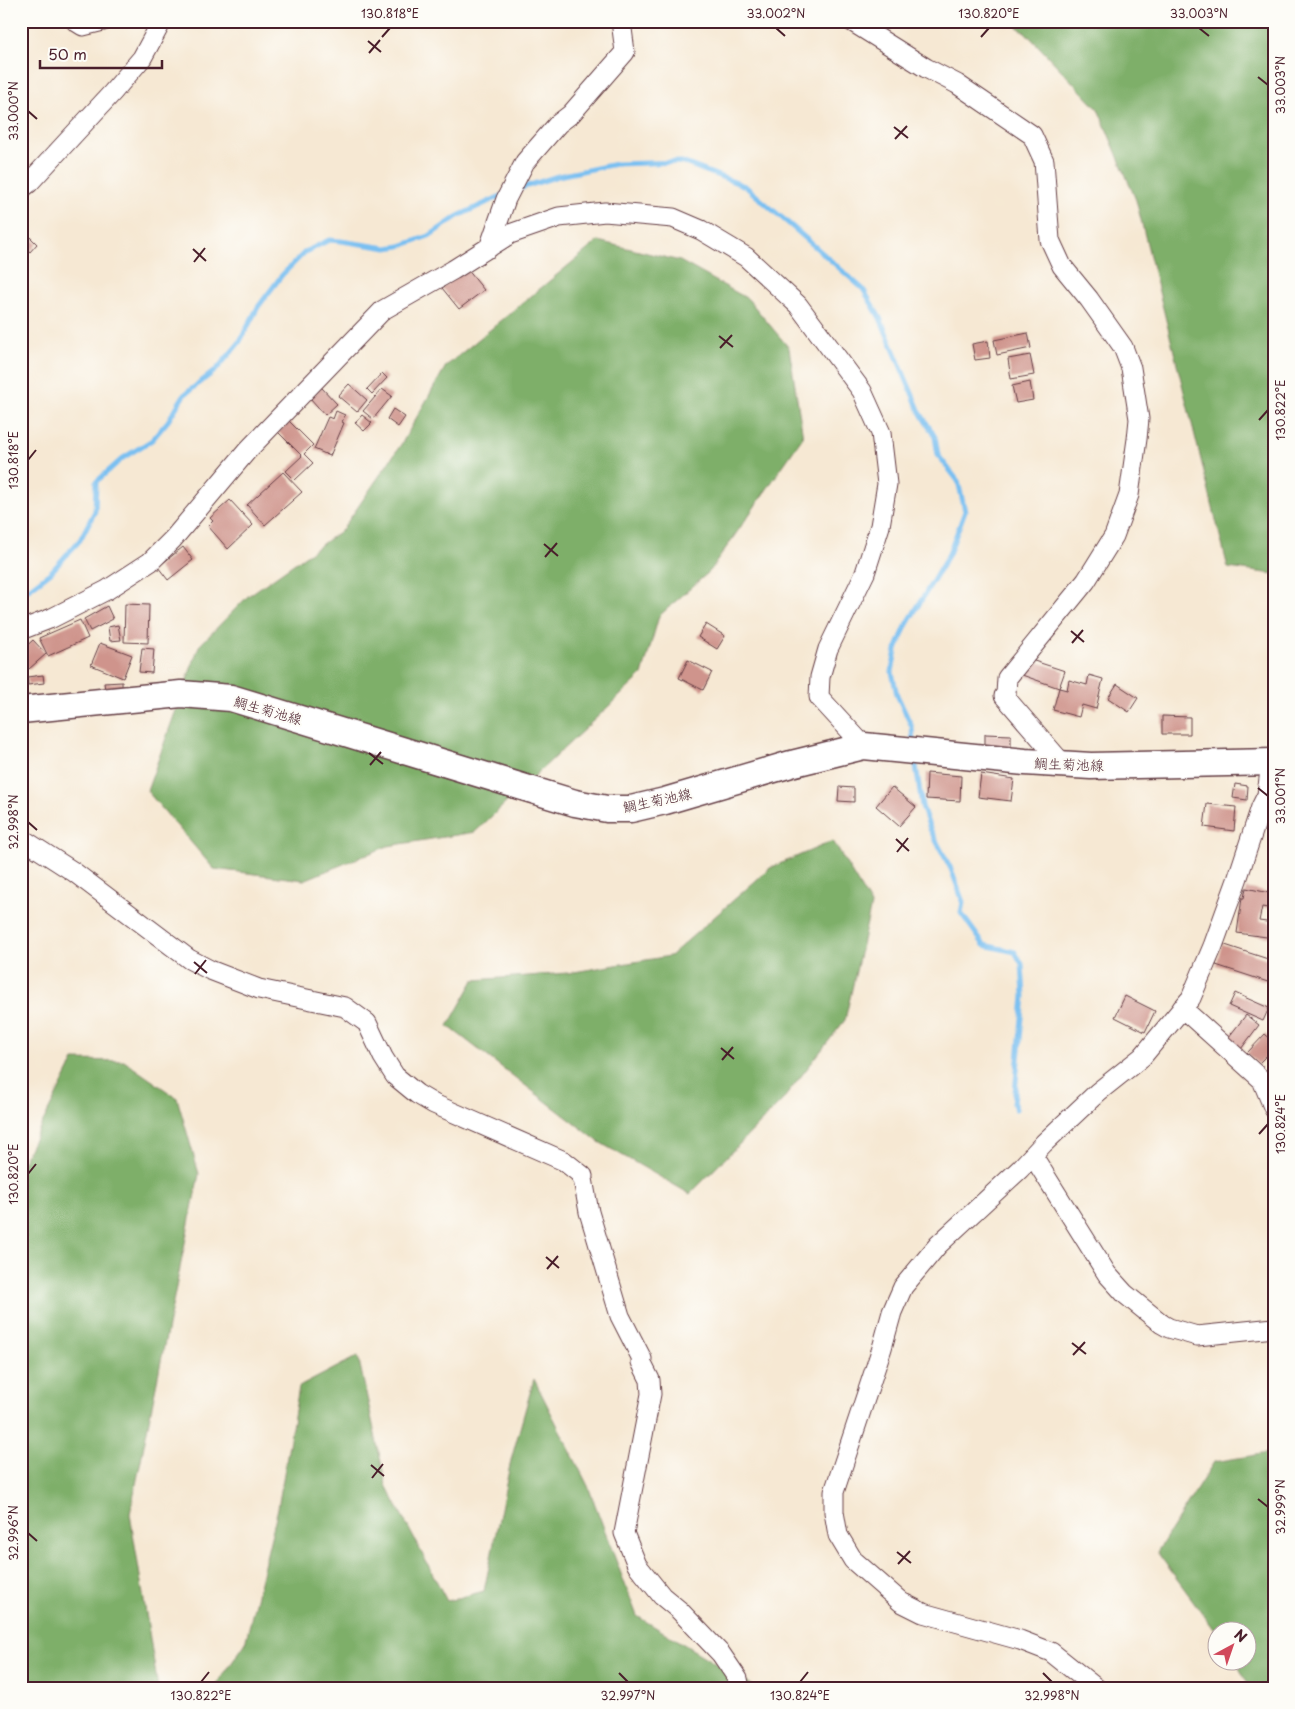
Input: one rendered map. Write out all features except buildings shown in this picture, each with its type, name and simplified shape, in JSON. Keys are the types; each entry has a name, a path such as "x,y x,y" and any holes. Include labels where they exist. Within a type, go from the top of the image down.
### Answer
{"main road":[{"name":"鯛生菊池線","path":"21,710 181,694 231,698 575,804 607,809 631,809 665,801 791,764 864,746 1025,762 1091,766 1272,762"}],"street":[{"path":"76,21 83,26 103,21"},
{"path":"21,189 29,183 142,58 162,21"},
{"path":"489,248 506,199 525,162 558,124 571,114 625,52 621,21"},
{"path":"851,21 926,68 957,84 1032,135 1044,161 1050,240 1062,266 1089,299 1123,347 1131,368 1138,419 1137,440 1129,495 1114,536 1086,581 1007,678 1006,694 1004,696 1062,763"},
{"path":"21,630 52,618 91,598 150,562 173,539 247,451 383,310 510,234 559,217 606,212 672,218 701,230 746,257 798,305 862,391 881,433 887,484 880,526 865,574 828,649 820,676 819,698 864,746"},
{"path":"1096,1688 1051,1652 1020,1640 923,1613 901,1602 853,1560 838,1535 834,1512 834,1492 882,1348 892,1312 902,1287 938,1244 1033,1156 1044,1143 1098,1092 1142,1057 1191,998 1213,946 1261,807 1267,795 1272,762"},
{"path":"21,838 74,872 189,958 210,970 260,989 345,1007 367,1023 383,1057 395,1076 417,1094 434,1104 564,1161 583,1176 581,1177 583,1179 589,1212 620,1316 642,1359 641,1362 650,1380 651,1394 624,1533 637,1565 662,1596 679,1610 721,1654 738,1679 740,1688"},
{"path":"1182,1008 1262,1080 1274,1109"},
{"path":"1033,1156 1107,1274 1125,1294 1162,1324 1168,1328 1198,1336 1274,1328"}],"green space":[{"path":"1008,21 1274,21 1274,574 1228,568 1136,200 1098,109 1025,32"},
{"path":"598,241 680,261 748,299 789,348 803,437 710,571 659,616 642,675 475,832 388,846 304,880 214,869 147,791 199,646 248,596 342,530 402,443 446,366"},
{"path":"833,841 871,905 845,1020 781,1102 690,1194 599,1142 448,1026 474,980 568,973 670,956 770,868"},
{"path":"74,1060 124,1061 177,1098 199,1174 130,1514 158,1688 21,1688 21,1165"},
{"path":"358,1356 386,1485 447,1601 484,1591 511,1460 534,1379 588,1486 637,1616 756,1688 214,1688 245,1644 278,1508 299,1387"},
{"path":"1274,1452 1274,1688 1250,1688 1241,1672 1258,1672 1258,1622 1209,1622 1157,1552 1214,1462"}],"waterway":[{"path":"518,189 558,176 616,164 682,162 745,186 863,289 880,318 920,412 935,437 938,455 958,481 965,511 949,554 906,626 896,650 892,672 897,695 912,727 913,743"},
{"path":"21,595 51,572 80,540 95,511 96,482 123,458 152,440 168,421 184,395 216,370 239,343 258,307 282,275 305,252 329,240 387,248 400,246 429,236 458,216 503,195"},
{"path":"915,759 922,806 930,829 951,869 963,902 961,913 984,945 1015,952 1022,964 1024,996 1014,1104 1016,1109"}]}
